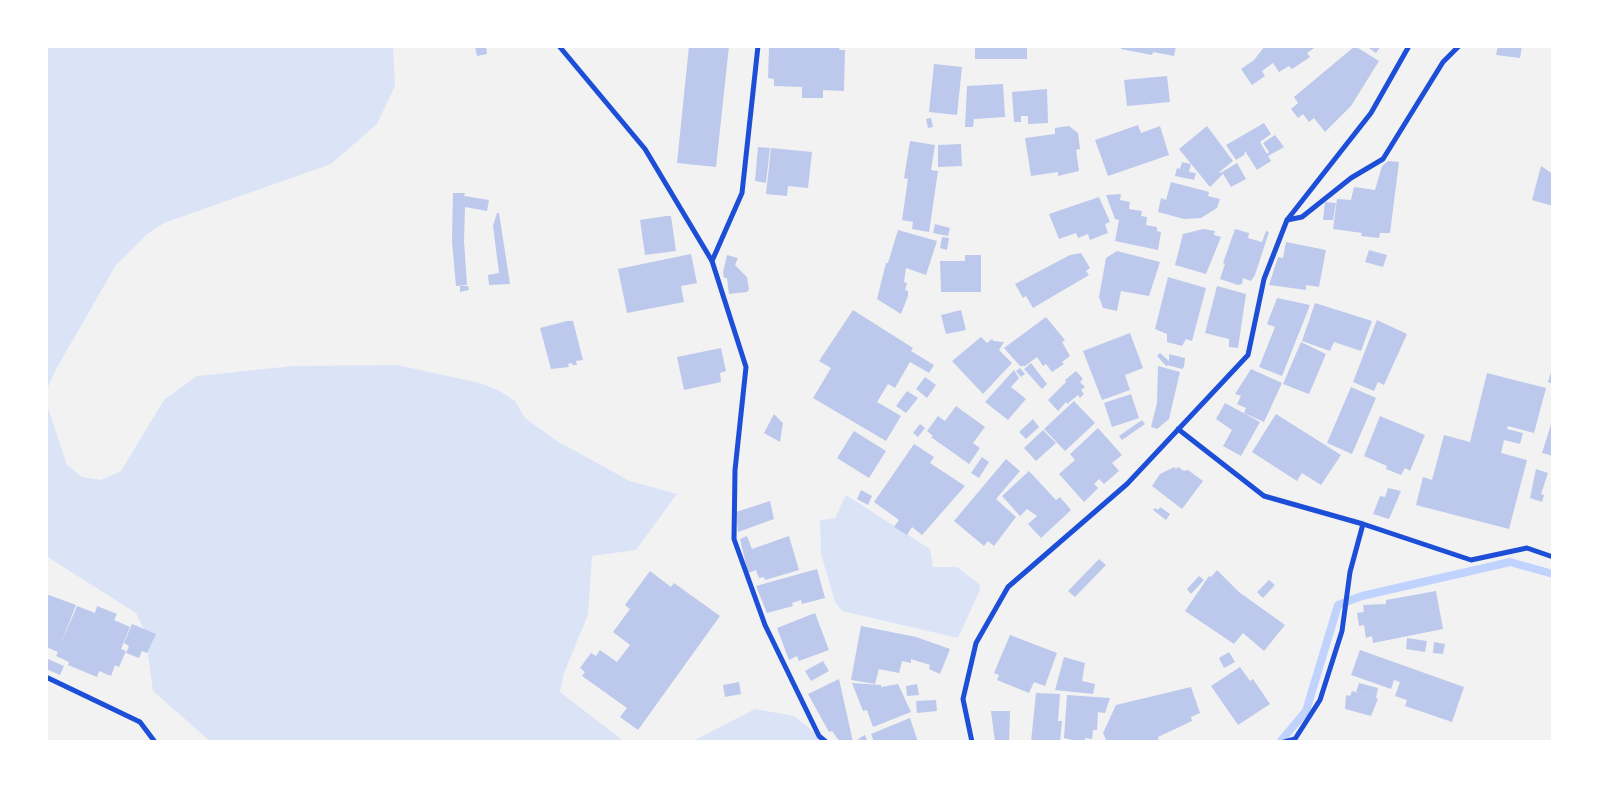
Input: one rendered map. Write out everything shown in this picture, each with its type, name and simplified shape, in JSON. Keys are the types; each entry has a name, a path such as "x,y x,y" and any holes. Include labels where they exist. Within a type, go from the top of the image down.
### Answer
{"street":[{"path":"559,46 646,149 712,261 746,367 735,470 734,539 765,625 819,736 826,742"},
{"path":"712,261 742,192 758,46"},
{"path":"972,742 964,699 976,642 1008,587 1127,484 1248,355 1264,279 1287,220 1371,113 1409,46"},
{"path":"1287,220 1302,217 1351,178 1383,158 1443,62 1459,46"},
{"path":"1178,429 1264,496 1363,524 1471,560 1527,548 1553,557"},
{"path":"1284,742 1295,738 1320,700 1342,631 1350,572 1363,524"},
{"path":"46,677 140,722 154,742"}],"shaded area":[{"path":"48,46 393,46 395,86 377,124 331,164 164,223 146,235 116,265 55,371 47,389 48,408 67,465 82,477 101,480 121,471 164,400 197,376 293,366 397,365 480,383 498,390 515,401 525,418 557,441 630,481 677,494 636,550 592,556 588,615 564,673 560,692 625,742 211,742 153,691 145,632 136,613 46,556 46,48"},
{"path":"846,495 930,549 933,567 957,567 980,585 980,590 958,638 842,611 835,602 821,554 820,520 835,518"},
{"path":"755,709 794,716 819,736 819,742 691,742"}],"building":[{"path":"475,46 486,46 487,54 477,56"},
{"path":"689,46 729,46 716,167 677,163"},
{"path":"776,46 840,46 839,50 845,50 844,91 823,90 823,98 802,98 802,87 774,86 774,79 768,78 769,48"},
{"path":"975,46 1027,46 1027,59 975,59"},
{"path":"1122,46 1176,46 1174,56 1153,52 1152,55 1121,49"},
{"path":"1265,46 1317,46 1307,53 1310,57 1292,69 1289,66 1279,72 1273,63 1262,71 1265,76 1252,85 1241,69 1254,60"},
{"path":"1355,46 1379,61 1351,106 1325,132 1314,118 1309,122 1303,114 1298,118 1291,109 1298,103 1294,97"},
{"path":"1366,46 1381,46 1376,53"},
{"path":"1498,46 1522,46 1520,58 1496,55"},
{"path":"934,64 962,67 957,115 929,112"},
{"path":"1167,76 1170,102 1127,106 1124,80"},
{"path":"1003,84 1005,117 974,119 973,127 965,127 967,86"},
{"path":"1047,89 1048,123 1028,124 1028,116 1021,116 1021,122 1014,122 1012,92"},
{"path":"931,118 933,127 928,128 926,119"},
{"path":"1264,123 1271,134 1260,142 1267,154 1269,152 1263,143 1275,135 1284,147 1268,156 1271,161 1257,170 1245,151 1244,155 1236,160 1226,145"},
{"path":"1138,125 1141,133 1160,126 1169,155 1108,176 1095,140"},
{"path":"1069,126 1078,133 1080,149 1076,150 1079,171 1058,176 1058,172 1031,176 1025,138 1055,134 1055,128"},
{"path":"1207,126 1233,161 1218,173 1221,172 1223,174 1210,187 1179,149"},
{"path":"910,141 935,145 931,170 938,171 929,232 912,229 913,222 902,220 908,179 904,178"},
{"path":"961,144 962,166 938,167 938,145"},
{"path":"758,147 770,148 766,183 755,181"},
{"path":"771,148 812,152 808,188 788,186 787,196 766,194"},
{"path":"1388,161 1399,162 1390,233 1380,233 1379,238 1361,236 1362,233 1333,229 1337,199 1351,200 1354,187 1375,190 1382,166"},
{"path":"1182,162 1191,164 1189,172 1196,173 1194,180 1175,176 1177,168 1180,169"},
{"path":"1237,163 1246,179 1231,187 1222,172"},
{"path":"1541,166 1553,174 1553,206 1532,200"},
{"path":"1171,182 1209,192 1208,196 1220,199 1217,208 1201,218 1184,219 1158,212 1161,198 1166,200"},
{"path":"453,193 465,193 464,196 489,200 487,211 465,207 464,241 467,285 456,286 452,241"},
{"path":"1121,194 1120,200 1130,202 1129,209 1142,211 1141,216 1147,217 1146,225 1157,227 1157,231 1161,232 1158,250 1115,241 1119,220 1115,219 1106,195"},
{"path":"1099,197 1110,222 1105,224 1108,233 1090,240 1088,234 1078,238 1076,233 1059,239 1049,214"},
{"path":"1325,202 1336,203 1333,220 1323,220"},
{"path":"497,213 499,213 510,284 489,285 488,275 499,273 493,226"},
{"path":"671,216 676,251 645,255 640,220"},
{"path":"935,224 950,228 948,236 933,233"},
{"path":"1203,229 1215,231 1214,235 1221,237 1206,274 1175,265 1183,234"},
{"path":"1235,229 1249,233 1248,238 1262,242 1266,231 1269,232 1255,275 1251,281 1243,278 1242,284 1238,285 1220,279 1225,264 1223,263"},
{"path":"898,230 937,241 926,275 906,268 904,282 907,283 905,290 908,291 908,296 901,314 877,299 886,263 888,263"},
{"path":"942,237 949,238 947,250 940,248"},
{"path":"1286,242 1326,250 1319,287 1306,285 1306,290 1269,285 1278,257 1283,258"},
{"path":"1369,250 1387,255 1383,267 1365,262"},
{"path":"1117,251 1160,262 1149,296 1121,291 1117,311 1103,308 1099,297 1106,258"},
{"path":"1081,253 1090,268 1086,271 1089,275 1033,308 1026,296 1023,298 1015,284 1070,255"},
{"path":"691,254 697,283 681,286 684,302 627,313 618,269"},
{"path":"727,255 738,258 735,265 747,277 749,289 747,292 729,294 727,278 724,278 723,272"},
{"path":"965,255 981,255 981,292 941,292 940,261 965,261"},
{"path":"1168,277 1206,288 1192,341 1186,339 1182,346 1167,342 1167,334 1155,329"},
{"path":"460,286 468,286 469,290 460,292"},
{"path":"1217,286 1246,294 1238,348 1229,347 1229,339 1205,333"},
{"path":"1277,298 1310,305 1282,376 1259,367 1275,327 1267,324"},
{"path":"1315,303 1372,321 1361,351 1334,342 1330,351 1302,341"},
{"path":"853,310 913,348 911,351 934,365 929,373 910,362 895,388 888,384 877,402 901,416 886,441 813,398 831,368 819,361"},
{"path":"961,310 966,330 946,334 941,315"},
{"path":"1046,317 1065,340 1062,342 1070,356 1062,362 1064,364 1052,372 1046,364 1043,366 1037,357 1025,366 1020,366 1004,348"},
{"path":"1377,320 1407,334 1384,385 1378,382 1374,391 1353,382"},
{"path":"573,321 583,360 576,361 577,365 572,365 572,363 568,364 569,367 551,369 540,328"},
{"path":"1130,333 1143,368 1125,375 1130,390 1102,400 1083,351"},
{"path":"981,337 987,343 992,339 1004,342 999,350 1012,363 983,394 952,361"},
{"path":"1301,342 1326,354 1309,394 1283,384"},
{"path":"721,348 726,371 720,373 721,382 684,390 677,357"},
{"path":"1160,353 1169,361 1169,354 1185,358 1184,367 1182,369 1167,365 1167,367 1157,356"},
{"path":"1031,363 1047,384 1042,389 1024,369"},
{"path":"1158,366 1180,372 1169,419 1157,429 1151,427 1157,403"},
{"path":"1553,366 1553,384 1548,382"},
{"path":"1020,368 1025,374 1021,377 1016,371"},
{"path":"1251,369 1282,383 1264,422 1244,413 1246,408 1237,404 1241,396 1235,394"},
{"path":"1014,370 1019,378 1011,387 1026,399 1008,420 985,402"},
{"path":"1076,371 1083,379 1080,382 1085,387 1081,390 1084,394 1080,398 1078,395 1067,404 1066,402 1058,411 1048,400 1066,382 1065,380"},
{"path":"1487,373 1546,388 1534,433 1508,426 1507,429 1523,433 1520,444 1504,440 1501,453 1527,460 1509,529 1416,505 1423,477 1432,480 1444,435 1470,442"},
{"path":"925,377 936,385 927,398 916,389"},
{"path":"1351,387 1376,398 1352,454 1327,443"},
{"path":"907,391 918,398 906,413 896,406"},
{"path":"1131,394 1139,418 1112,427 1104,403"},
{"path":"1074,401 1095,423 1065,451 1044,429"},
{"path":"1225,403 1260,422 1241,456 1223,446 1232,430 1216,419"},
{"path":"956,406 985,427 973,443 980,448 969,464 931,437 933,436 927,431 938,416 945,421"},
{"path":"774,414 783,423 780,442 764,433"},
{"path":"1276,414 1341,455 1321,485 1302,473 1297,481 1252,452"},
{"path":"1380,416 1425,435 1410,471 1405,468 1401,475 1386,469 1387,466 1364,456"},
{"path":"1553,418 1553,456 1542,453"},
{"path":"1033,419 1039,427 1026,439 1019,432"},
{"path":"1142,420 1145,424 1122,440 1119,436"},
{"path":"920,424 925,428 918,437 913,433"},
{"path":"1098,428 1122,455 1112,463 1119,471 1104,484 1099,479 1094,484 1098,488 1084,502 1059,474 1075,460 1070,454"},
{"path":"1043,430 1056,443 1036,461 1024,448"},
{"path":"854,431 886,451 869,478 837,458"},
{"path":"914,444 934,457 930,463 965,486 922,535 912,527 907,535 894,527 899,520 874,502"},
{"path":"982,457 989,462 979,478 971,473"},
{"path":"1006,459 1020,471 996,499 1016,517 994,546 988,541 984,546 954,521"},
{"path":"1174,467 1184,471 1188,470 1203,481 1182,509 1152,486 1160,474"},
{"path":"1536,469 1548,473 1541,494 1544,495 1542,502 1530,498"},
{"path":"1029,471 1056,500 1060,497 1071,510 1041,538 1028,524 1037,516 1027,509 1020,516 1002,496"},
{"path":"1388,488 1401,491 1389,519 1373,514 1380,496 1385,497"},
{"path":"861,490 872,496 868,505 857,499"},
{"path":"770,501 774,519 738,532 736,512"},
{"path":"1160,507 1170,514 1166,520 1153,510 1155,508 1158,510"},
{"path":"747,536 752,549 789,536 799,570 765,580 764,577 759,578 756,570 748,573 740,539"},
{"path":"1099,559 1106,565 1075,597 1068,591"},
{"path":"817,569 825,598 802,604 801,600 792,603 793,606 767,613 756,586"},
{"path":"1217,570 1239,592 1285,625 1264,651 1243,633 1234,644 1185,611 1209,576 1211,577"},
{"path":"650,571 671,587 674,583 720,616 638,730 620,717 627,708 582,676 585,672 580,668 591,653 596,656 600,650 617,662 630,645 613,632 630,609 625,605"},
{"path":"1199,576 1204,580 1191,594 1187,589"},
{"path":"1269,580 1275,585 1263,598 1257,592"},
{"path":"1436,591 1443,629 1373,643 1372,636 1366,638 1364,625 1359,626 1357,613 1364,612 1363,605 1386,604 1386,600"},
{"path":"46,594 76,605 60,646 77,606 95,613 97,606 117,614 114,620 130,627 121,649 126,651 119,667 115,665 111,676 99,671 97,677 68,665 69,662 56,656 58,652 46,647"},
{"path":"815,613 829,650 799,661 797,656 789,660 777,628"},
{"path":"132,624 156,634 147,653 142,651 139,658 126,653 129,646 124,643"},
{"path":"861,626 916,637 950,649 940,674 929,669 930,665 911,659 911,663 902,661 899,673 879,669 875,684 851,680"},
{"path":"1010,635 1057,653 1045,686 1034,682 1029,693 997,680 999,675 994,673"},
{"path":"1407,638 1427,641 1425,652 1406,649"},
{"path":"1434,642 1445,644 1443,654 1433,653"},
{"path":"1360,650 1464,687 1452,722 1405,706 1407,700 1395,696 1400,682 1394,680 1391,689 1351,675"},
{"path":"1229,652 1235,662 1224,668 1219,658"},
{"path":"1064,657 1085,663 1082,681 1095,684 1093,694 1055,690"},
{"path":"48,659 64,666 60,675 46,669"},
{"path":"823,661 829,671 811,681 805,671"},
{"path":"1240,667 1250,681 1253,679 1270,704 1238,725 1211,686"},
{"path":"839,679 853,742 840,742 832,731 829,732 808,694"},
{"path":"739,682 741,694 725,697 723,685"},
{"path":"852,683 881,685 881,687 898,684 911,712 873,727 867,710 863,711"},
{"path":"1359,683 1378,688 1376,698 1378,699 1371,716 1345,709 1346,695 1350,696 1352,691 1372,697 1356,692"},
{"path":"917,684 919,695 907,696 906,686"},
{"path":"1191,687 1200,713 1191,717 1192,721 1158,737 1159,742 1107,742 1103,733 1116,705"},
{"path":"1036,693 1060,694 1058,721 1062,721 1060,742 1031,742"},
{"path":"1067,695 1110,698 1105,713 1098,712 1097,730 1093,730 1092,739 1085,738 1085,742 1082,742 1064,738"},
{"path":"936,700 937,711 917,713 916,701"},
{"path":"991,711 1010,711 1009,742 995,742"},
{"path":"910,718 918,742 874,742 871,734"},
{"path":"865,735 868,742 860,742 859,738"}],"waterway":[{"path":"1280,742 1306,711 1338,605 1362,596 1510,562 1553,574"}]}
